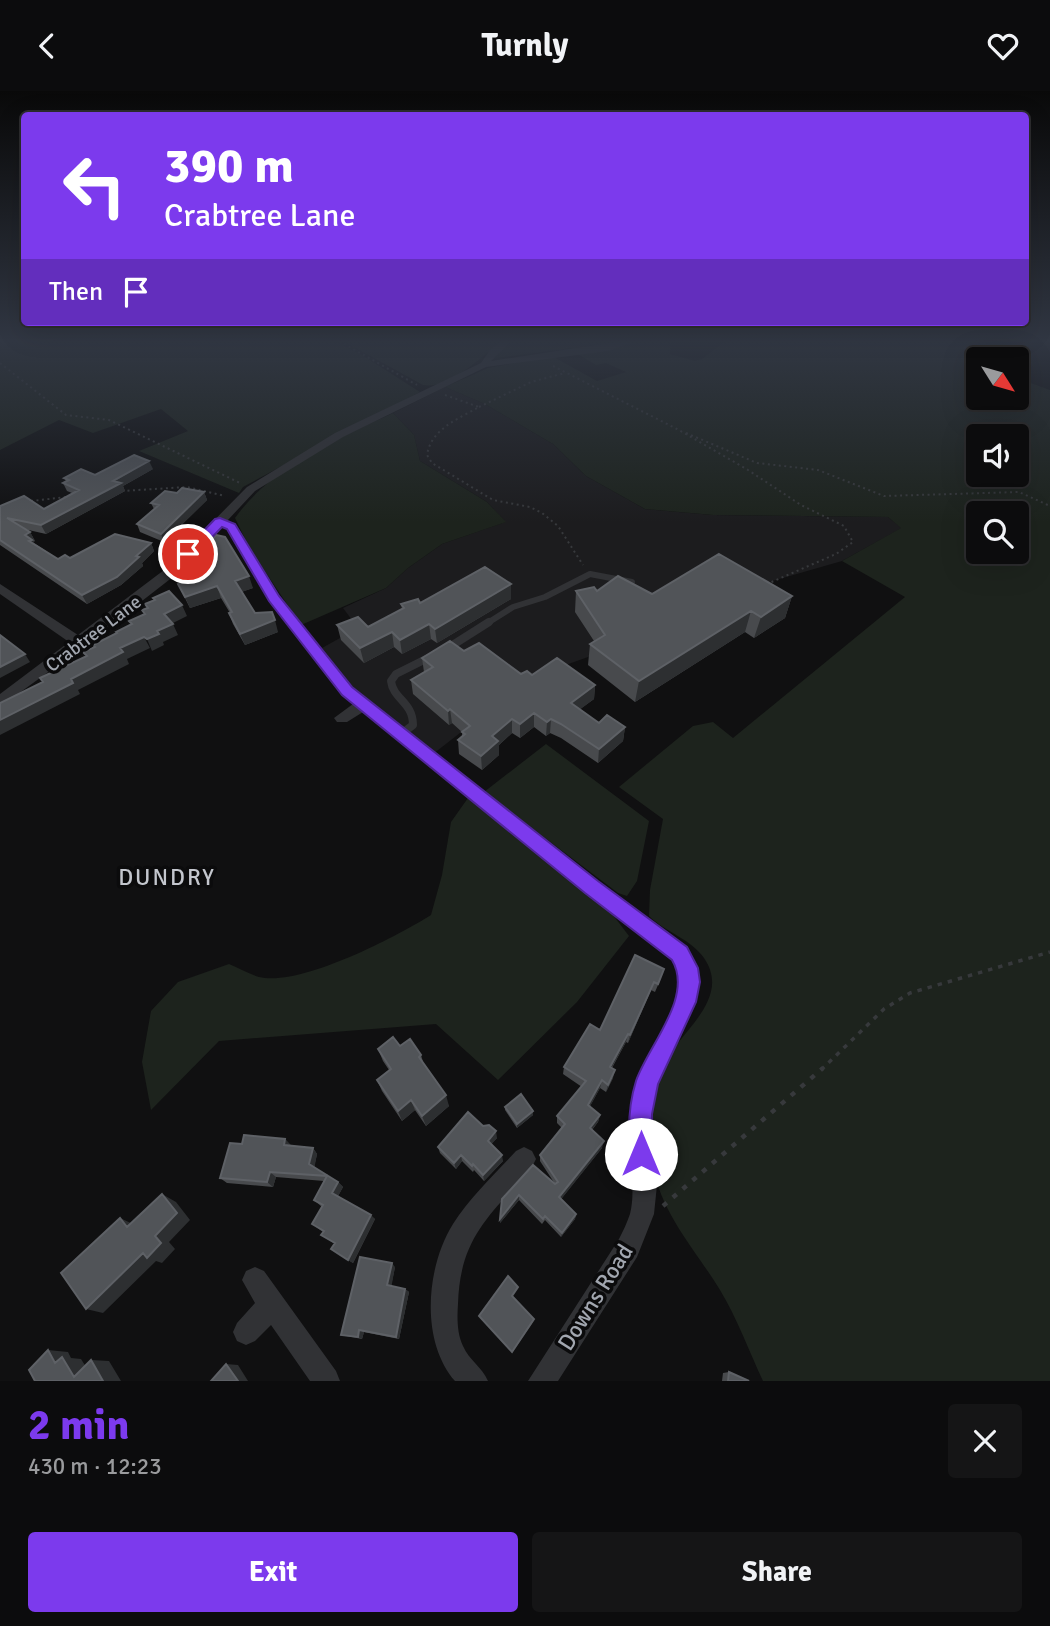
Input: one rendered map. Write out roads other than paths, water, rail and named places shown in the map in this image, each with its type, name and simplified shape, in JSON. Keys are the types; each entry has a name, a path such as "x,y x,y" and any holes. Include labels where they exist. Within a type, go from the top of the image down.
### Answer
{"street":[{"name":"Crabtree Lane","path":"0,702 173,570 251,489 338,435 409,401"},
{"name":"Downs Road","path":"220,522 231,526 274,598 340,682 363,705 671,946 680,954 688,968 690,982 686,1002 647,1082 641,1114 641,1154 645,1185 642,1214 628,1248 542,1381"},
{"path":"0,588 79,643"},
{"path":"342,718 363,705"},
{"path":"474,1381 459,1365 450,1349 446,1328 448,1266 461,1234 524,1159"},
{"path":"255,1280 327,1381"},
{"path":"246,1332 271,1305"}],"lane":[{"path":"400,735 413,725 413,719 407,701 390,686 396,674 460,642 513,607 545,597 590,574 632,582"}],"district":[{"name":"DUNDRY","path":"167,877"}]}
